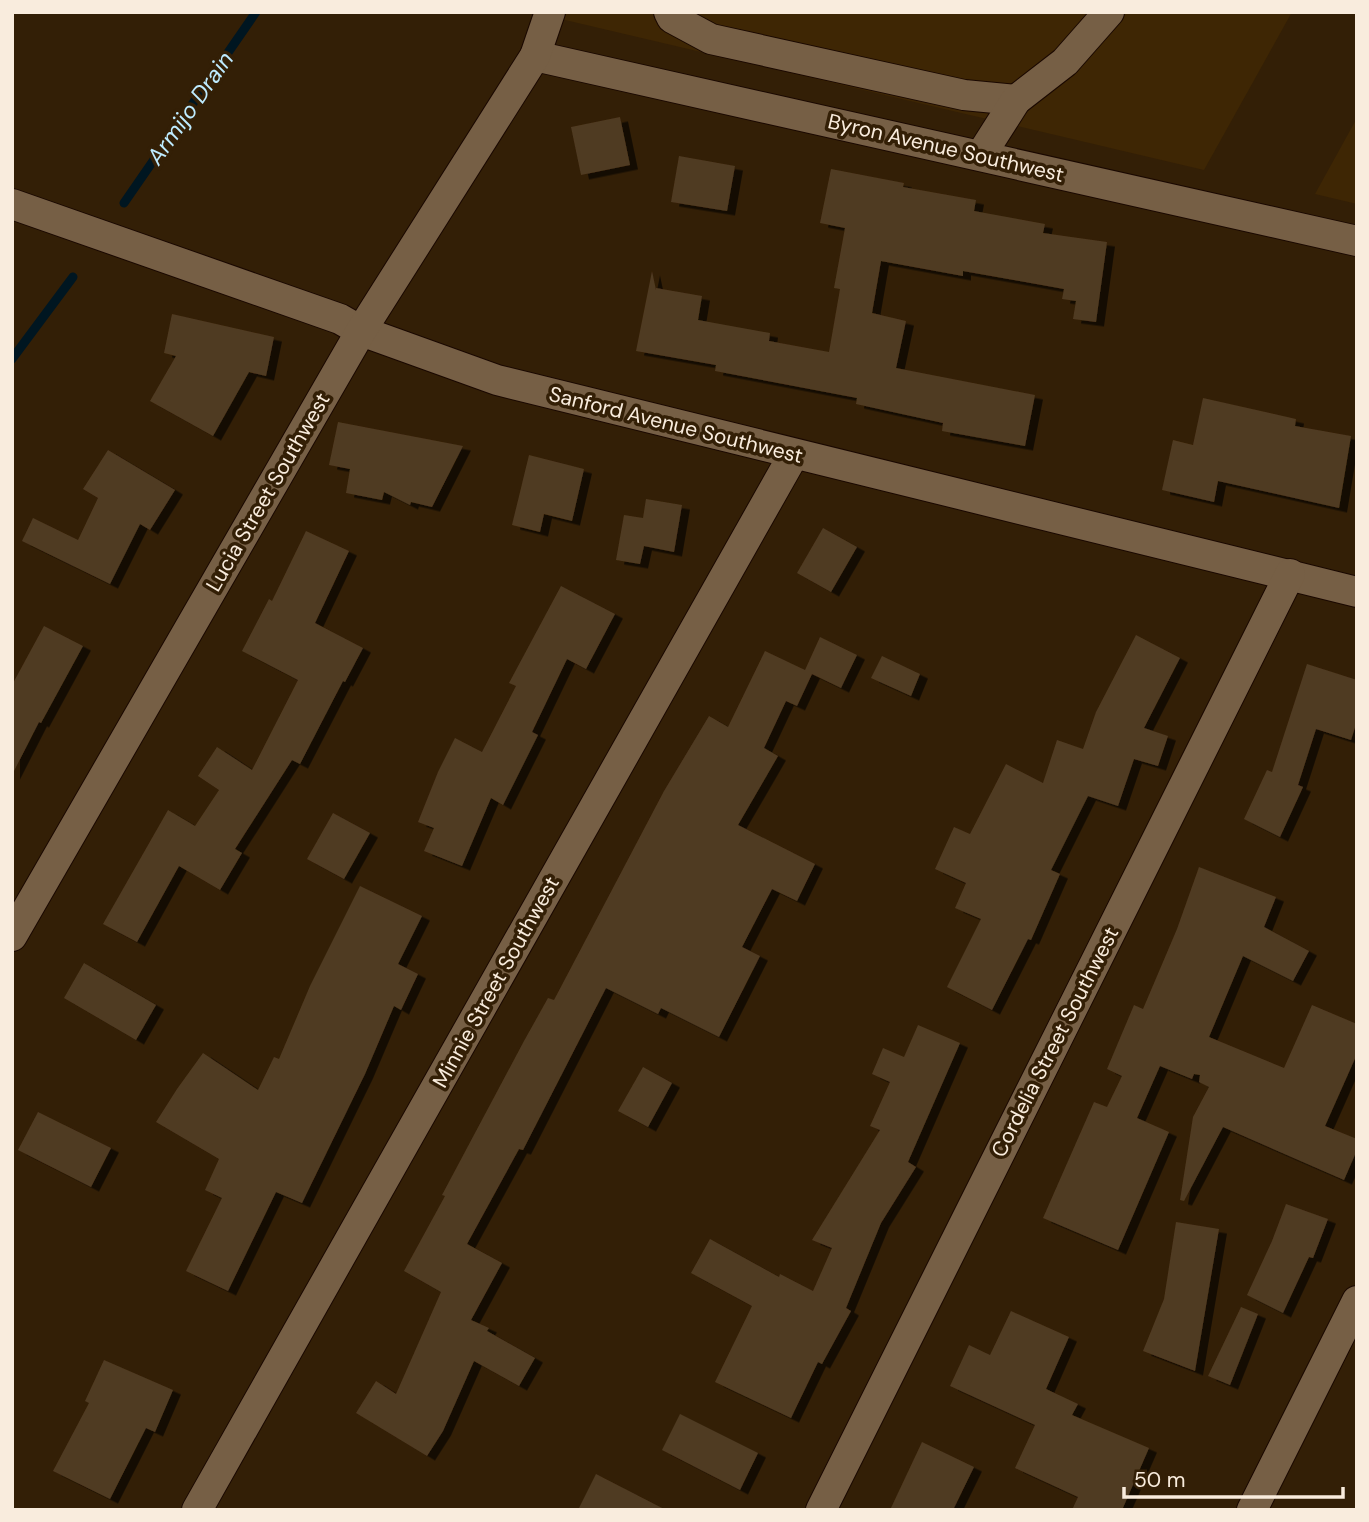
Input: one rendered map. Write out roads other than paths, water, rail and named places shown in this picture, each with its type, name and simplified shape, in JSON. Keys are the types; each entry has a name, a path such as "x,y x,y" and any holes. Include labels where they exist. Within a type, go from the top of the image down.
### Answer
{"street":[{"name":"Lucia Street Southwest","path":"12,936 361,331 535,56 550,12"},
{"path":"669,12 672,18 711,39 964,95 1016,100"},
{"path":"981,155 1016,100 1065,62 1109,12"},
{"name":"Byron Avenue Southwest","path":"535,56 1357,241"},
{"name":"Sanford Avenue Southwest","path":"12,204 340,319 361,331 497,380 1357,592"},
{"name":"Minnie Street Southwest","path":"197,1510 794,454"},
{"name":"Cordelia Street Southwest","path":"821,1510 1290,574"},
{"path":"1252,1510 1357,1301"}],"waterway":[{"name":"Armijo Drain","path":"124,203 256,12"},
{"name":"Armijo Drain","path":"12,359 73,277"}]}
